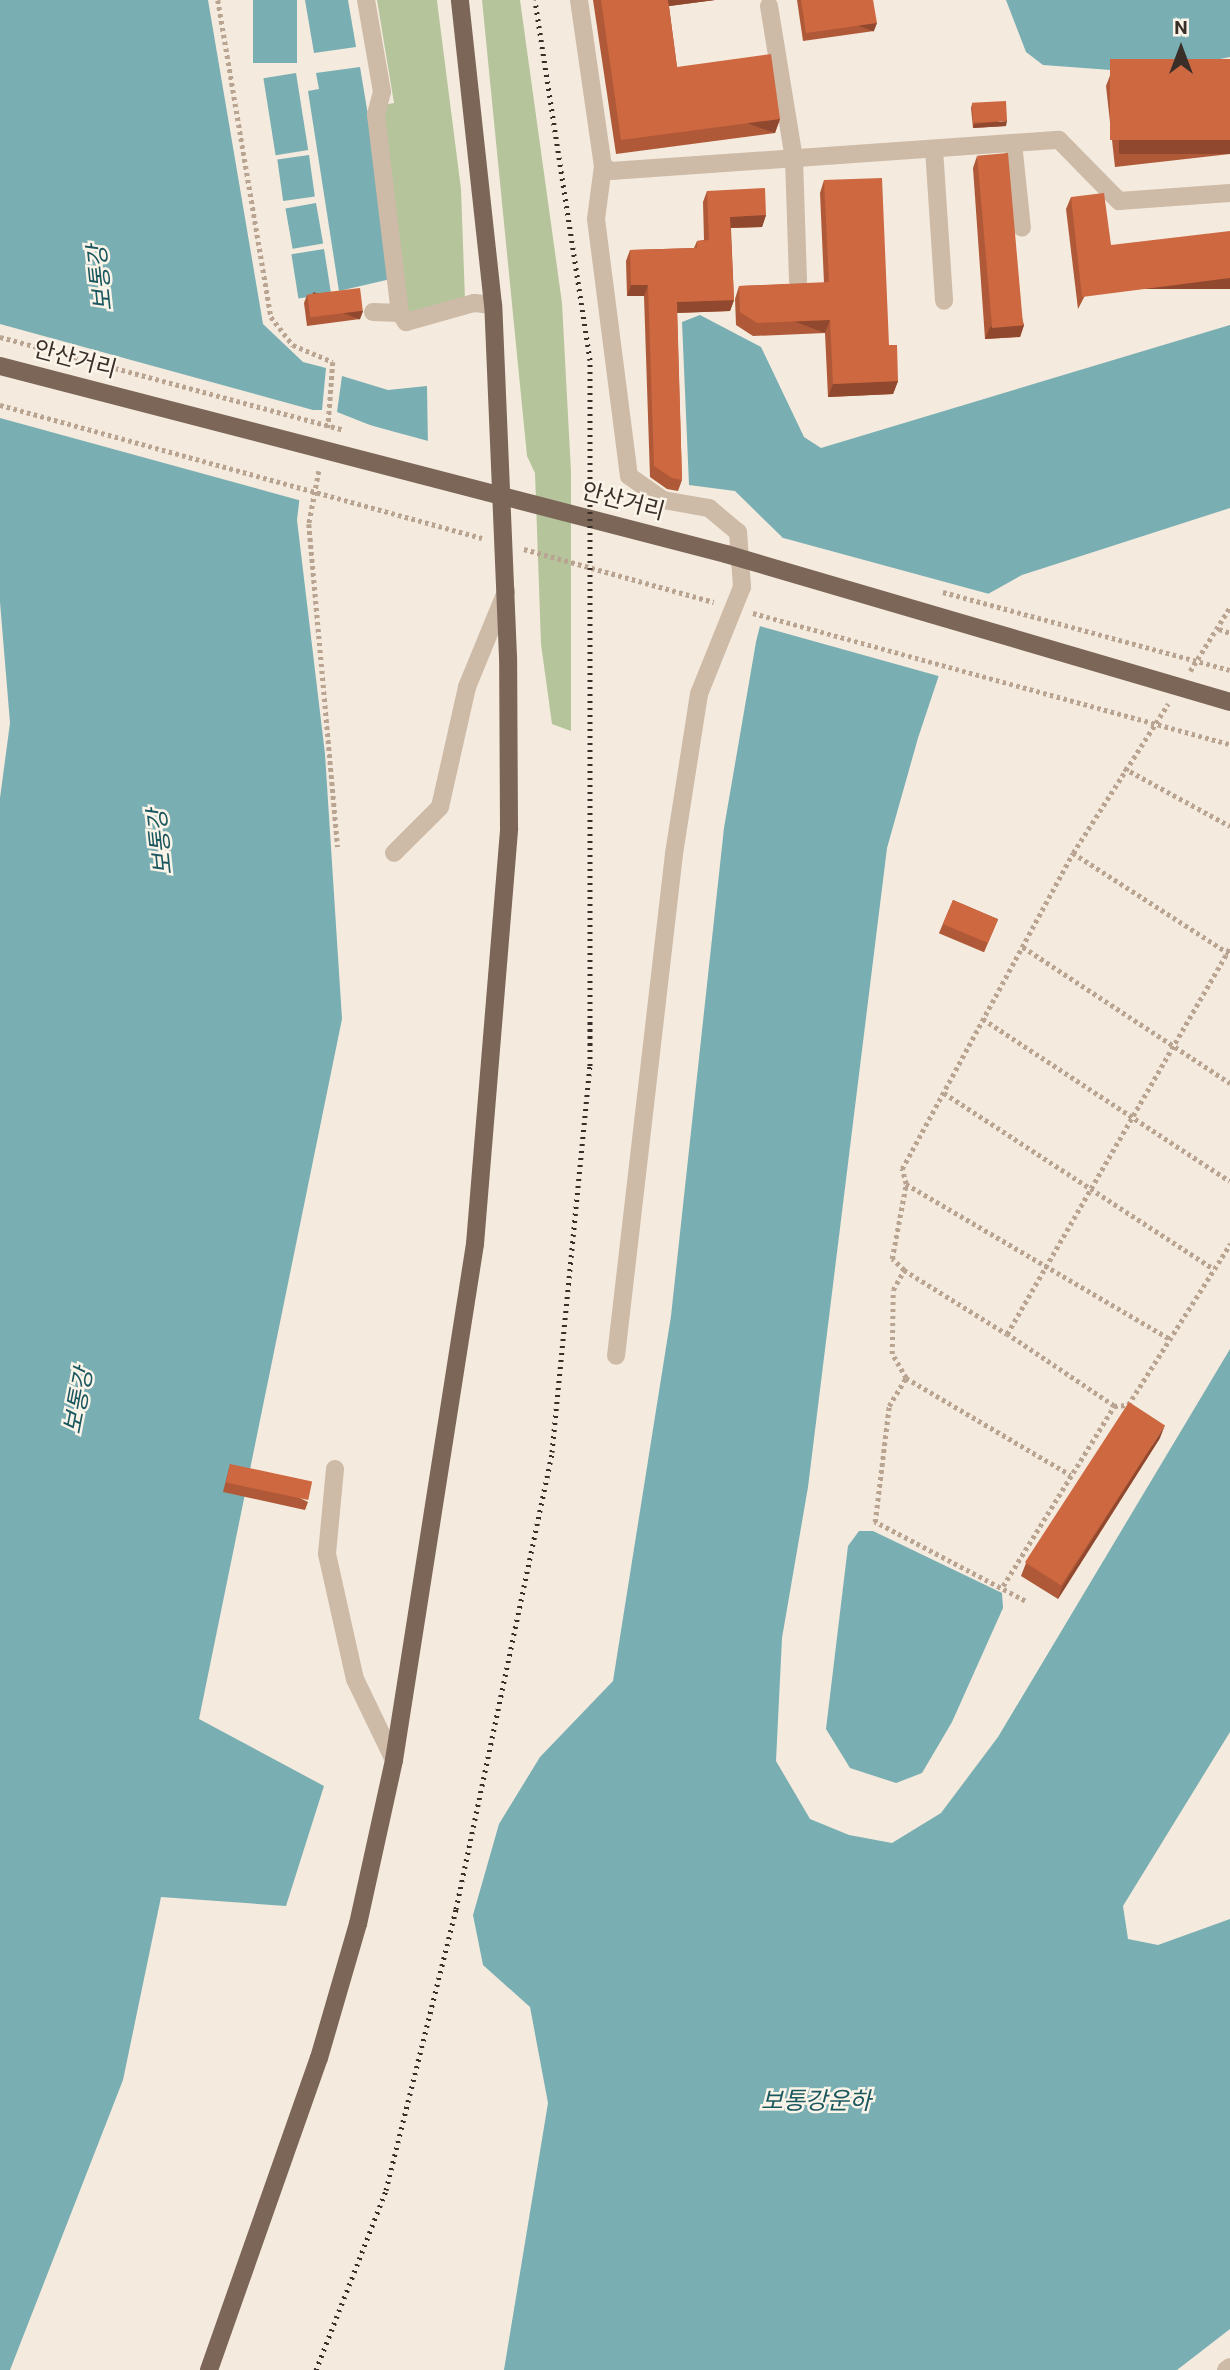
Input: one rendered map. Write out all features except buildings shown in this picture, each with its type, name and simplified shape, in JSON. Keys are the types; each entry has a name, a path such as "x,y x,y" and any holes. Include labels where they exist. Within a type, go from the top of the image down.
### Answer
{"main road":[{"path":"209,2370 323,2045 358,1924 394,1760 475,1244 509,828 506,592 494,306 460,0"},
{"name":"안산거리","path":"0,366 726,554 1230,702"}],"lane":[{"path":"366,0 382,92 376,115 400,313 406,322 474,303 494,306"},
{"path":"579,0 603,166 596,219 629,476 663,500 709,508 738,533 741,587 699,695 674,854 617,1356"},
{"path":"769,6 794,159 798,281"},
{"path":"603,166 611,171 1059,140 1119,201 1230,193"},
{"path":"1013,144 1022,228"},
{"path":"934,149 944,301"},
{"path":"373,312 400,313"},
{"path":"394,853 440,807 467,687 506,592"},
{"path":"335,1469 327,1554 355,1679 394,1760"}],"path":[{"path":"0,405 495,541"},
{"path":"508,545 722,604"},
{"path":"1187,675 1219,629 1230,607"},
{"path":"749,611 1230,744"},
{"path":"1219,629 1230,633"},
{"path":"1171,698 1124,768 1073,853 902,1169 906,1184 892,1259 1114,1406 1128,1405 1230,1244"},
{"path":"1124,768 1230,826"},
{"path":"1007,1334 1172,1043 1229,951 1073,853"},
{"path":"1023,947 1230,1083"},
{"path":"984,1019 1230,1181"},
{"path":"944,1093 1214,1269"},
{"path":"906,1184 1170,1339"},
{"path":"904,1269 893,1290 892,1354 906,1378 1071,1476"},
{"path":"906,1378 889,1406 875,1522 1003,1586 1025,1601"},
{"path":"1003,1586 1114,1406"}],"green space":[{"path":"377,0 437,0 461,189 465,300 420,314 408,312 383,105 394,103"},
{"path":"482,0 520,0 562,303 571,472 571,731 552,724 541,644 535,473 527,456"}],"water":[{"name":"보통강","path":"0,0 208,0 263,324 303,362 326,368 322,410 310,410 297,520 325,754 342,1019 199,1719 324,1786 286,1906 161,1897 123,2080 10,2370 0,2370 0,798 10,723 0,602"},
{"path":"253,0 297,0 297,63 253,63"},
{"path":"305,0 348,0 356,47 314,53"},
{"path":"1006,0 1230,0 1230,57 1151,73 1043,65 1026,52"},
{"path":"360,67 395,278 339,291 308,91 319,89 316,73"},
{"path":"296,73 308,150 276,155 263,78"},
{"path":"309,155 315,197 283,201 277,159"},
{"path":"316,203 323,243 293,249 285,208"},
{"path":"324,249 331,293 298,299 291,254"},
{"name":"보통강운하","path":"700,315 761,347 804,437 821,448 1230,325 1230,508 1022,575 961,609 918,738 887,848 808,1487 782,1638 776,1761 810,1819 849,1835 892,1843 941,1813 998,1737 1230,1349 1230,1732 1123,1906 1128,1939 1158,1945 1230,1919 1230,2329 1177,2370 504,2370 548,2103 530,2007 483,1965 473,1915 499,1824 540,1757 613,1681 671,1316 724,828 756,642 782,537 735,491 689,485 682,322"},
{"path":"342,376 388,390 427,386 428,448 337,412"},
{"path":"859,1531 873,1531 1002,1593 1003,1608 952,1722 922,1773 896,1783 850,1768 826,1729 848,1546"}],"pier":[{"path":"0,324 324,413 313,414 302,501 0,418"},
{"path":"340,417 432,442 431,449 427,451"},
{"path":"776,536 993,595 964,612 942,677 756,625"}],"railway":[{"path":"316,2370 386,2190 456,1909 552,1452 590,1066 590,360 535,0"}]}
